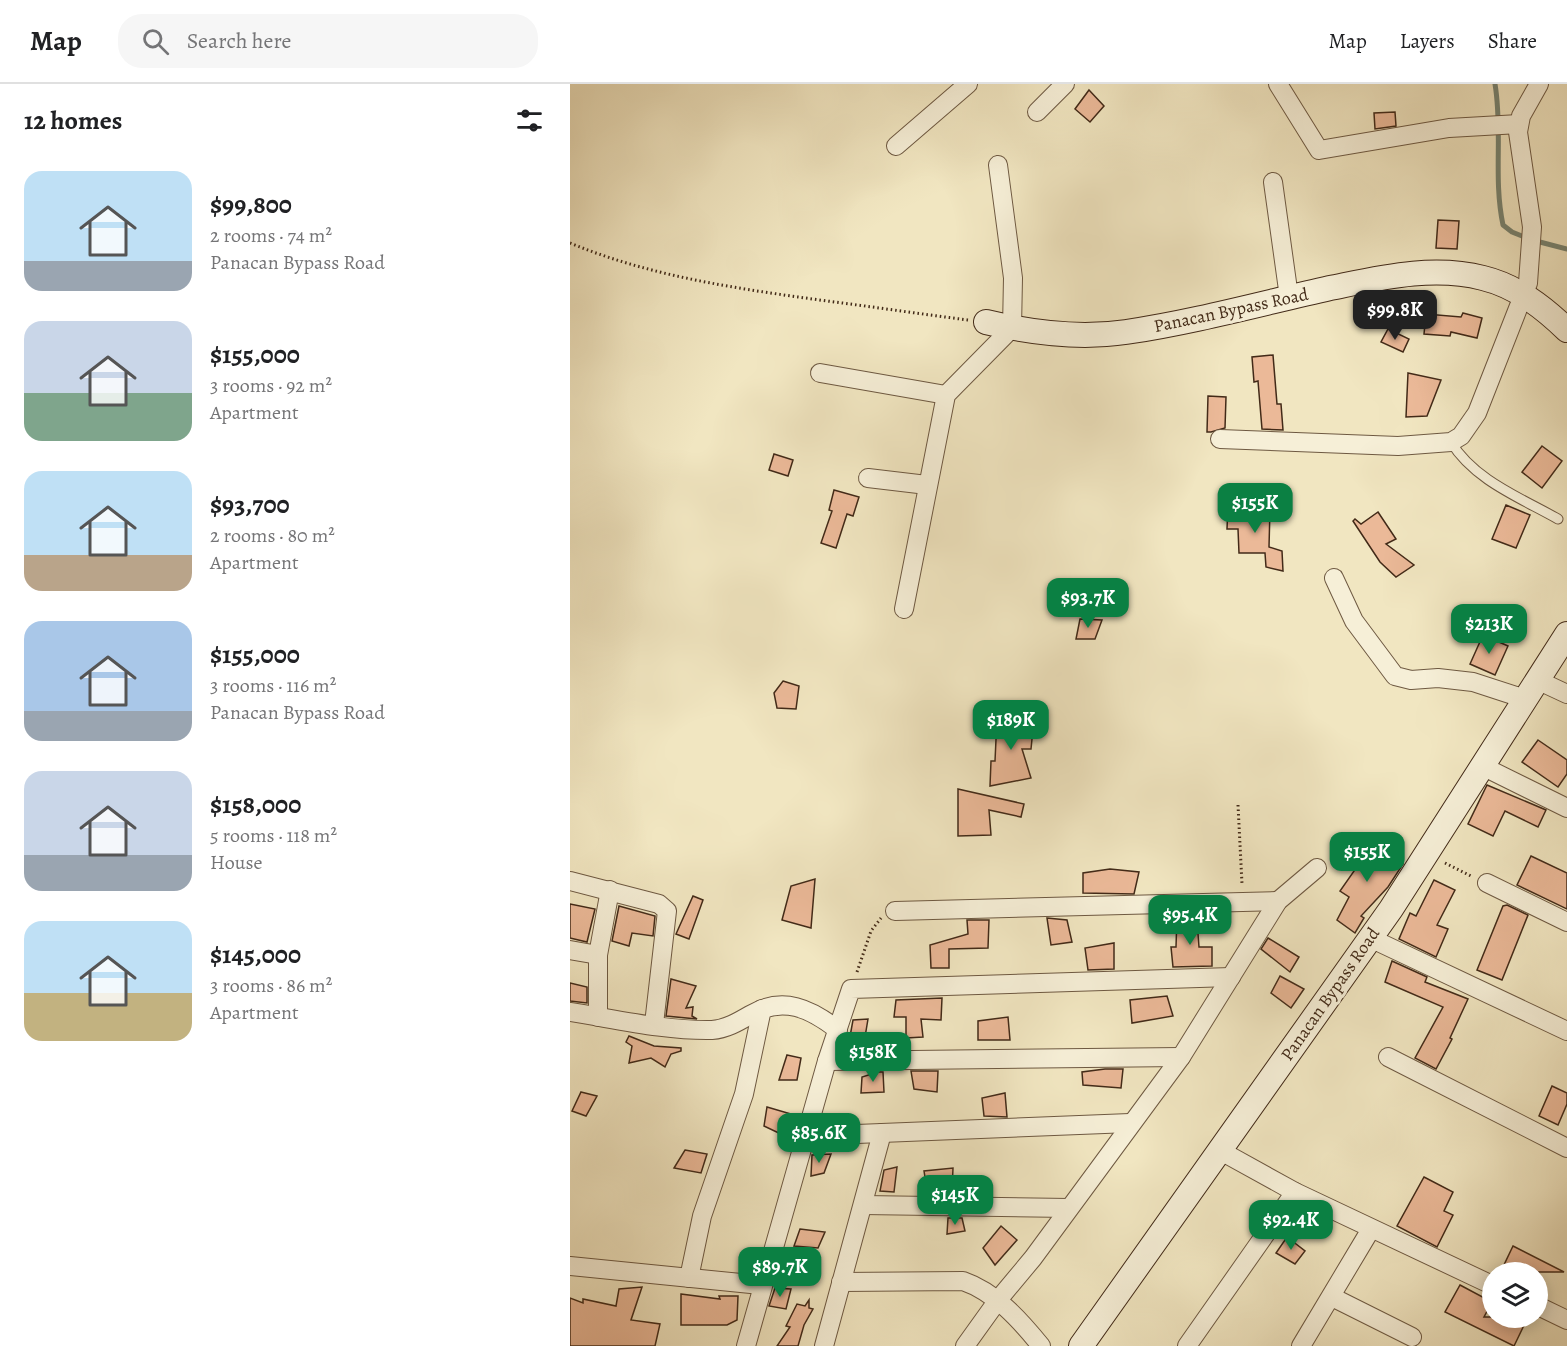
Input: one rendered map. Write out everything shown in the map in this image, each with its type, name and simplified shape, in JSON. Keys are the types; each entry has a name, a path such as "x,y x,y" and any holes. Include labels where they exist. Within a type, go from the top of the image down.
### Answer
{"main road":[{"name":"Panacan Bypass Road","path":"986,322 1012,328 1065,334 1125,333 1383,278 1438,273 1484,278 1525,296 1567,330"},
{"name":"Panacan Bypass Road","path":"1081,1346 1370,938 1427,854 1567,634"}],"street":[{"path":"896,146 968,84"},
{"path":"1036,112 1065,84"},
{"path":"1278,84 1319,150 1432,130 1515,124"},
{"path":"1220,439 1398,446 1451,442 1461,436 1477,413 1525,296 1533,249 1532,227 1515,124 1539,84"},
{"path":"904,609 945,395 1012,328 1014,305 1012,269 998,165"},
{"path":"1273,182 1289,297"},
{"path":"820,373 945,395"},
{"path":"868,478 927,485"},
{"path":"1334,578 1354,621 1395,676 1411,680 1438,678 1567,694"},
{"path":"1482,766 1567,808"},
{"path":"965,1346 998,1300 1034,1258 1180,1057 1278,901 1317,868"},
{"path":"570,880 659,904 667,911 654,1024"},
{"path":"1487,883 1567,922"},
{"path":"598,1017 598,955 610,890"},
{"path":"895,910 1278,901"},
{"path":"1370,938 1567,1031"},
{"path":"570,950 598,955"},
{"path":"746,1346 761,1285 807,1136 827,1061 851,989 1231,977"},
{"path":"570,1012 714,1030 728,1027 762,1009 790,1005 814,1012 838,1030"},
{"path":"688,1278 702,1216 744,1094 762,1009"},
{"path":"827,1061 1180,1057"},
{"path":"1388,1058 1567,1148"},
{"path":"807,1136 1130,1123"},
{"path":"824,1346 882,1133"},
{"path":"1219,1150 1295,1192 1482,1280"},
{"path":"1187,1346 1295,1192"},
{"path":"863,1205 1069,1208"},
{"path":"1300,1346 1332,1297 1371,1229"},
{"path":"570,1266 761,1285"},
{"path":"841,1282 955,1280 979,1286 998,1300 1041,1346"},
{"path":"1332,1297 1412,1337"},
{"path":"1548,1311 1567,1320"}],"lane":[{"path":"1451,442 1466,463 1480,474 1558,519"}],"path":[{"path":"570,243 597,254 674,276 770,293 986,322"},
{"path":"1238,805 1243,902"},
{"path":"1427,854 1487,883"},
{"path":"851,989 871,931 878,921 895,910"}],"building":[{"path":"1089,90 1104,106 1090,122 1075,109"},
{"path":"1395,112 1396,126 1375,129 1374,113"},
{"path":"1438,220 1459,221 1457,249 1436,248"},
{"path":"1463,313 1482,318 1477,338 1451,332 1450,336 1424,334 1426,314 1461,317"},
{"path":"1388,329 1409,339 1403,352 1381,342"},
{"path":"1273,355 1277,404 1281,404 1283,430 1262,429 1258,381 1254,382 1252,357"},
{"path":"1408,373 1441,380 1427,416 1406,417"},
{"path":"1208,396 1226,397 1225,428 1207,432"},
{"path":"1542,446 1562,461 1542,488 1522,472"},
{"path":"774,454 793,460 788,476 769,470"},
{"path":"834,490 859,497 853,516 847,514 836,548 821,543 832,511 829,510"},
{"path":"1240,504 1241,509 1270,509 1269,547 1282,551 1283,571 1266,567 1265,553 1239,553 1238,529 1227,529 1228,507"},
{"path":"1506,505 1530,515 1516,548 1492,539"},
{"path":"1378,512 1396,539 1386,544 1414,565 1396,577 1380,562 1353,521 1355,519 1361,524"},
{"path":"1080,619 1102,620 1095,639 1076,639"},
{"path":"1483,635 1508,646 1495,675 1470,664"},
{"path":"783,681 799,686 796,709 777,708 774,693"},
{"path":"997,718 1034,719 1031,749 1022,749 1031,778 990,786 991,761 995,761"},
{"path":"1538,740 1567,760 1567,774 1558,787 1522,762"},
{"path":"1487,785 1546,810 1538,827 1505,811 1493,836 1468,824"},
{"path":"958,789 1024,804 1021,817 989,810 991,835 958,836"},
{"path":"1365,837 1403,864 1388,887 1361,916 1364,918 1355,933 1337,920 1349,897 1340,891 1359,864"},
{"path":"1531,856 1567,873 1567,909 1517,885"},
{"path":"1110,869 1139,872 1134,894 1083,893 1083,873"},
{"path":"815,879 811,928 782,920 791,886"},
{"path":"1434,880 1455,890 1437,925 1448,929 1436,957 1399,939 1410,913 1416,916"},
{"path":"693,896 703,900 689,939 676,934"},
{"path":"570,904 595,909 587,942 570,938"},
{"path":"1507,905 1528,915 1502,980 1477,970 1503,906"},
{"path":"619,906 655,916 653,936 632,933 629,946 612,941"},
{"path":"1177,916 1197,920 1199,947 1212,947 1212,966 1173,967 1171,947 1176,947"},
{"path":"1047,918 1067,920 1072,942 1051,945"},
{"path":"967,920 989,920 988,948 949,949 949,968 931,968 930,945 968,934"},
{"path":"1268,938 1299,957 1290,972 1261,949"},
{"path":"1114,943 1114,969 1088,970 1085,948"},
{"path":"1392,961 1427,977 1425,982 1468,999 1450,1038 1452,1039 1436,1069 1415,1058 1443,1007 1385,982"},
{"path":"1280,976 1304,989 1291,1008 1271,993"},
{"path":"671,979 696,986 686,1008 693,1007 692,1016 697,1019 666,1016"},
{"path":"570,983 587,987 587,1003 570,1001"},
{"path":"1167,996 1173,1016 1132,1023 1130,1000"},
{"path":"942,998 941,1020 921,1019 923,1037 906,1038 906,1017 894,1017 896,1000"},
{"path":"1008,1017 1010,1040 978,1040 978,1021"},
{"path":"868,1019 864,1043 849,1042 853,1020"},
{"path":"629,1036 654,1046 681,1048 681,1051 671,1054 665,1067 651,1058 629,1063 632,1046 626,1042"},
{"path":"787,1055 801,1058 797,1080 779,1080"},
{"path":"1123,1069 1121,1088 1083,1085 1082,1072"},
{"path":"911,1071 938,1071 937,1092 914,1089"},
{"path":"883,1072 884,1092 861,1093 862,1077"},
{"path":"1552,1086 1567,1093 1567,1104 1558,1125 1539,1116"},
{"path":"581,1092 597,1096 586,1116 572,1111"},
{"path":"1005,1093 1007,1117 984,1116 982,1098"},
{"path":"767,1107 791,1114 787,1137 764,1126"},
{"path":"685,1150 707,1154 701,1173 674,1168"},
{"path":"831,1154 824,1173 811,1176 812,1155"},
{"path":"897,1167 894,1192 880,1191 884,1170"},
{"path":"953,1168 952,1191 927,1189 924,1171"},
{"path":"1424,1177 1453,1192 1444,1211 1453,1215 1437,1247 1397,1226"},
{"path":"948,1218 962,1218 965,1231 947,1234"},
{"path":"1001,1226 1017,1240 995,1265 983,1248"},
{"path":"800,1229 825,1232 818,1248 794,1246"},
{"path":"1287,1237 1305,1251 1295,1264 1276,1253"},
{"path":"1513,1246 1544,1262 1505,1262"},
{"path":"1548,1264 1564,1272 1548,1272"},
{"path":"1460,1285 1482,1297 1482,1328 1523,1328 1514,1346 1445,1312"},
{"path":"642,1287 631,1320 660,1324 655,1346 570,1346 570,1298 583,1303 583,1299 616,1306 619,1289"},
{"path":"775,1288 791,1289 786,1309 769,1306"},
{"path":"681,1294 720,1299 719,1296 738,1296 737,1320 727,1325 681,1325"},
{"path":"809,1300 809,1308 813,1309 804,1325 798,1346 777,1346 790,1327 786,1326 797,1304 805,1306"}],"waterway":[{"path":"1495,84 1499,190 1503,225 1512,232 1527,238"},
{"path":"1536,241 1567,249"}]}
